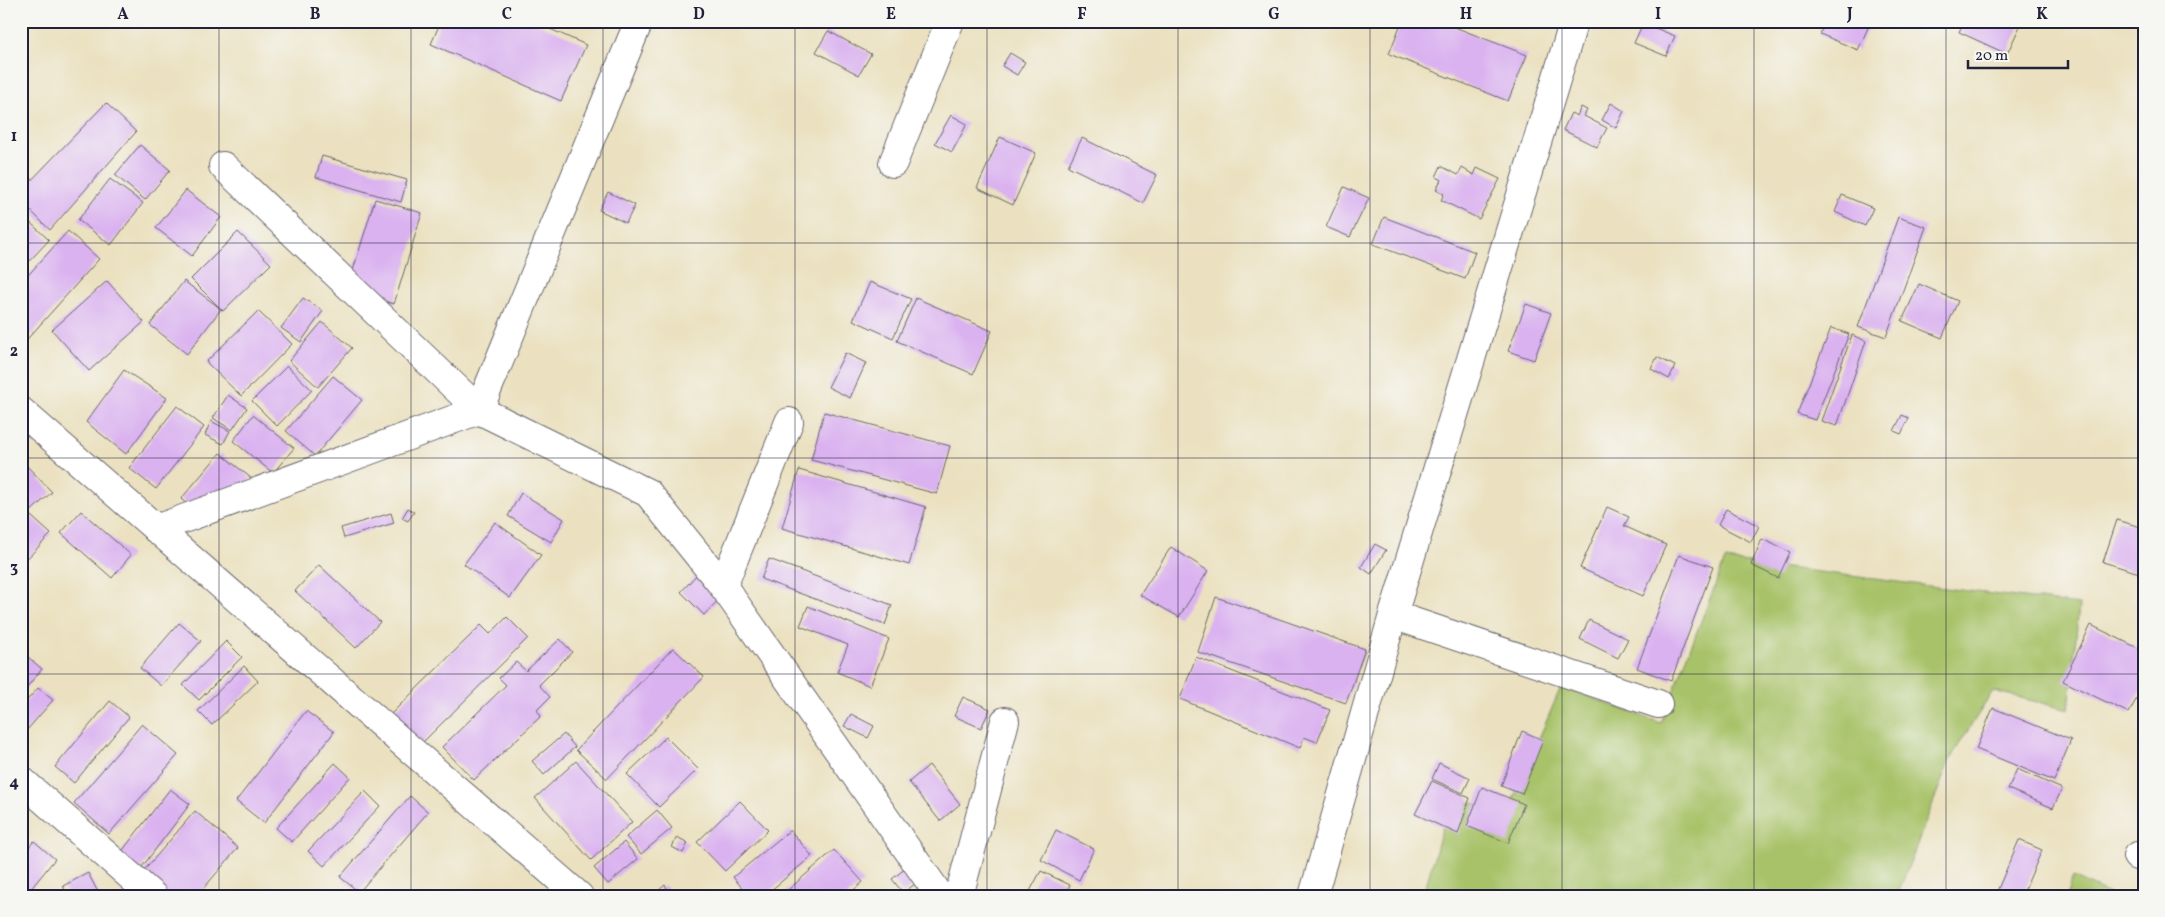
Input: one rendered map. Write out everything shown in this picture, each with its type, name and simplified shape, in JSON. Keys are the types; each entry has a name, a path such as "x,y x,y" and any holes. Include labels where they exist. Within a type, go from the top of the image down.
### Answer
{"street":[{"path":"156,529 479,410 639,21"},
{"path":"893,163 950,21"},
{"path":"1313,896 1393,615 1574,21"},
{"path":"223,166 479,410 648,493 723,586 940,896"},
{"path":"21,412 578,896"},
{"path":"723,586 789,422"},
{"path":"1393,615 1658,704"},
{"path":"959,896 1005,721"},
{"path":"21,780 153,896"}],"green space":[{"path":"1725,560 2079,605 2069,710 1993,691 1950,759 1897,896 1423,896 1451,798 1508,811 1561,687 1661,723"},
{"path":"2073,877 2113,896 2067,896"}],"building":[{"path":"441,21 532,21 586,45 561,101 431,44"},
{"path":"1402,21 1439,21 1527,55 1508,101 1389,54"},
{"path":"1626,21 1639,21 1638,26"},
{"path":"1796,21 1814,21 1811,28"},
{"path":"1825,21 1871,21 1858,50 1820,34"},
{"path":"1964,21 2010,21 2020,26 2007,54 1959,32"},
{"path":"1643,23 1675,36 1666,56 1634,43"},
{"path":"828,31 871,54 859,75 816,52"},
{"path":"1010,53 1025,62 1017,75 1002,66"},
{"path":"106,103 136,132 50,230 21,201 21,191"},
{"path":"1611,103 1624,111 1616,128 1602,120"},
{"path":"1581,107 1587,110 1584,116 1607,128 1597,147 1563,130 1571,113 1577,116"},
{"path":"951,115 967,124 952,152 935,143"},
{"path":"1000,137 1036,153 1013,205 977,188"},
{"path":"1082,138 1157,175 1143,203 1068,166"},
{"path":"140,145 170,170 145,200 115,175"},
{"path":"322,156 407,180 401,202 316,177"},
{"path":"1441,166 1458,175 1462,168 1474,175 1477,168 1500,179 1479,219 1441,200 1444,194 1436,190 1441,180 1436,177"},
{"path":"110,179 143,203 111,245 78,220"},
{"path":"1344,187 1369,198 1350,237 1326,227"},
{"path":"186,190 221,217 192,256 156,228"},
{"path":"608,192 635,205 626,223 599,210"},
{"path":"1842,195 1873,208 1865,226 1835,212"},
{"path":"375,199 422,213 394,304 347,290"},
{"path":"21,214 49,240 21,270"},
{"path":"1384,217 1475,252 1465,279 1373,244"},
{"path":"1898,217 1926,227 1886,337 1858,327"},
{"path":"68,231 99,259 21,346 21,283"},
{"path":"238,232 271,264 223,311 191,279"},
{"path":"107,281 144,322 89,371 52,330"},
{"path":"184,281 221,309 187,354 150,325"},
{"path":"870,282 911,299 893,338 853,320"},
{"path":"1919,284 1958,301 1942,338 1902,321"},
{"path":"303,298 323,311 301,342 281,328"},
{"path":"916,298 992,331 973,374 897,341"},
{"path":"1526,304 1551,313 1534,360 1508,351"},
{"path":"258,311 292,344 241,396 206,362"},
{"path":"322,322 352,348 318,387 289,361"},
{"path":"1831,328 1849,334 1815,420 1797,414"},
{"path":"1852,335 1866,341 1837,426 1821,421"},
{"path":"845,353 866,363 850,398 828,387"},
{"path":"1657,357 1675,366 1669,379 1651,369"},
{"path":"287,366 312,390 277,426 252,401"},
{"path":"124,370 167,398 126,454 86,422"},
{"path":"333,376 362,400 315,456 286,431"},
{"path":"228,395 247,408 232,430 213,418"},
{"path":"177,406 204,427 156,489 129,468"},
{"path":"824,412 950,446 937,494 811,460"},
{"path":"253,415 294,448 273,473 233,441"},
{"path":"1902,415 1909,418 1901,434 1894,431"},
{"path":"211,421 230,431 223,444 205,435"},
{"path":"220,453 251,478 211,525 181,499"},
{"path":"21,460 52,492 29,513 21,504"},
{"path":"799,470 926,507 909,565 782,528"},
{"path":"521,493 564,519 551,542 508,516"},
{"path":"1607,507 1629,517 1624,526 1666,545 1643,596 1580,568"},
{"path":"408,508 414,512 408,521 402,518"},
{"path":"1726,509 1759,526 1751,542 1718,525"},
{"path":"81,511 131,555 112,578 61,533"},
{"path":"391,513 394,523 344,538 341,528"},
{"path":"31,516 51,534 22,564 21,526"},
{"path":"2117,520 2144,528 2144,559 2139,573 2103,562"},
{"path":"495,522 541,555 510,598 464,564"},
{"path":"1762,539 1790,552 1778,578 1751,565"},
{"path":"1375,544 1386,550 1371,574 1361,567"},
{"path":"1171,547 1208,571 1179,617 1140,595"},
{"path":"1679,555 1713,567 1671,681 1637,668"},
{"path":"769,559 892,605 885,625 761,579"},
{"path":"319,565 380,622 356,648 295,591"},
{"path":"698,573 722,596 704,615 681,592"},
{"path":"1216,597 1365,649 1346,703 1198,652"},
{"path":"808,606 889,639 870,686 837,672 848,645 800,626"},
{"path":"507,617 528,638 421,744 391,714 481,625 490,634"},
{"path":"1589,620 1628,639 1618,658 1580,639"},
{"path":"179,623 201,641 161,686 140,668"},
{"path":"2091,625 2144,651 2144,684 2129,713 2063,681"},
{"path":"560,639 572,652 539,685 550,697 537,710 541,716 474,780 442,747 506,685 499,678 516,662 526,671"},
{"path":"226,641 242,657 199,700 183,685"},
{"path":"673,648 704,677 607,779 576,750"},
{"path":"21,651 42,669 21,694"},
{"path":"1196,657 1330,710 1317,742 1304,737 1300,748 1180,699"},
{"path":"244,666 258,681 212,725 198,711"},
{"path":"38,688 53,700 21,737 21,707"},
{"path":"963,697 990,709 981,728 954,716"},
{"path":"110,701 129,717 74,783 55,767"},
{"path":"1993,708 2071,740 2054,781 1976,749"},
{"path":"306,711 334,732 264,823 236,801"},
{"path":"851,714 874,726 868,738 844,726"},
{"path":"142,724 178,755 109,834 74,803"},
{"path":"1522,731 1543,740 1522,794 1501,786"},
{"path":"564,734 575,747 544,775 532,761"},
{"path":"666,737 698,769 659,807 627,774"},
{"path":"576,761 632,822 591,860 535,798"},
{"path":"335,763 350,777 292,842 276,828"},
{"path":"1439,763 1470,778 1463,793 1432,779"},
{"path":"929,765 960,804 940,821 909,782"},
{"path":"2017,769 2062,789 2053,808 2008,789"},
{"path":"1432,781 1470,798 1458,834 1415,814"},
{"path":"1482,787 1524,804 1508,843 1467,826"},
{"path":"170,789 190,804 129,884 109,868"},
{"path":"365,791 380,806 324,866 308,851"},
{"path":"410,796 428,812 359,892 340,877"},
{"path":"740,801 768,830 725,871 697,842"},
{"path":"657,810 672,828 641,854 626,837"},
{"path":"195,811 238,848 197,896 140,896 130,887"},
{"path":"790,830 812,856 764,896 749,896 733,877"},
{"path":"1056,830 1094,849 1079,880 1041,860"},
{"path":"677,837 688,843 683,853 672,847"},
{"path":"2019,840 2042,850 2022,896 1995,896"},
{"path":"34,841 55,859 26,895 21,891 21,857"},
{"path":"624,842 638,859 608,884 594,868"},
{"path":"834,850 863,882 847,896 781,896"},
{"path":"911,864 923,878 903,893 892,879"},
{"path":"1041,871 1070,885 1064,896 1040,896 1030,891"},
{"path":"88,873 100,896 68,896 63,886"},
{"path":"665,885 672,896 652,896"}]}
